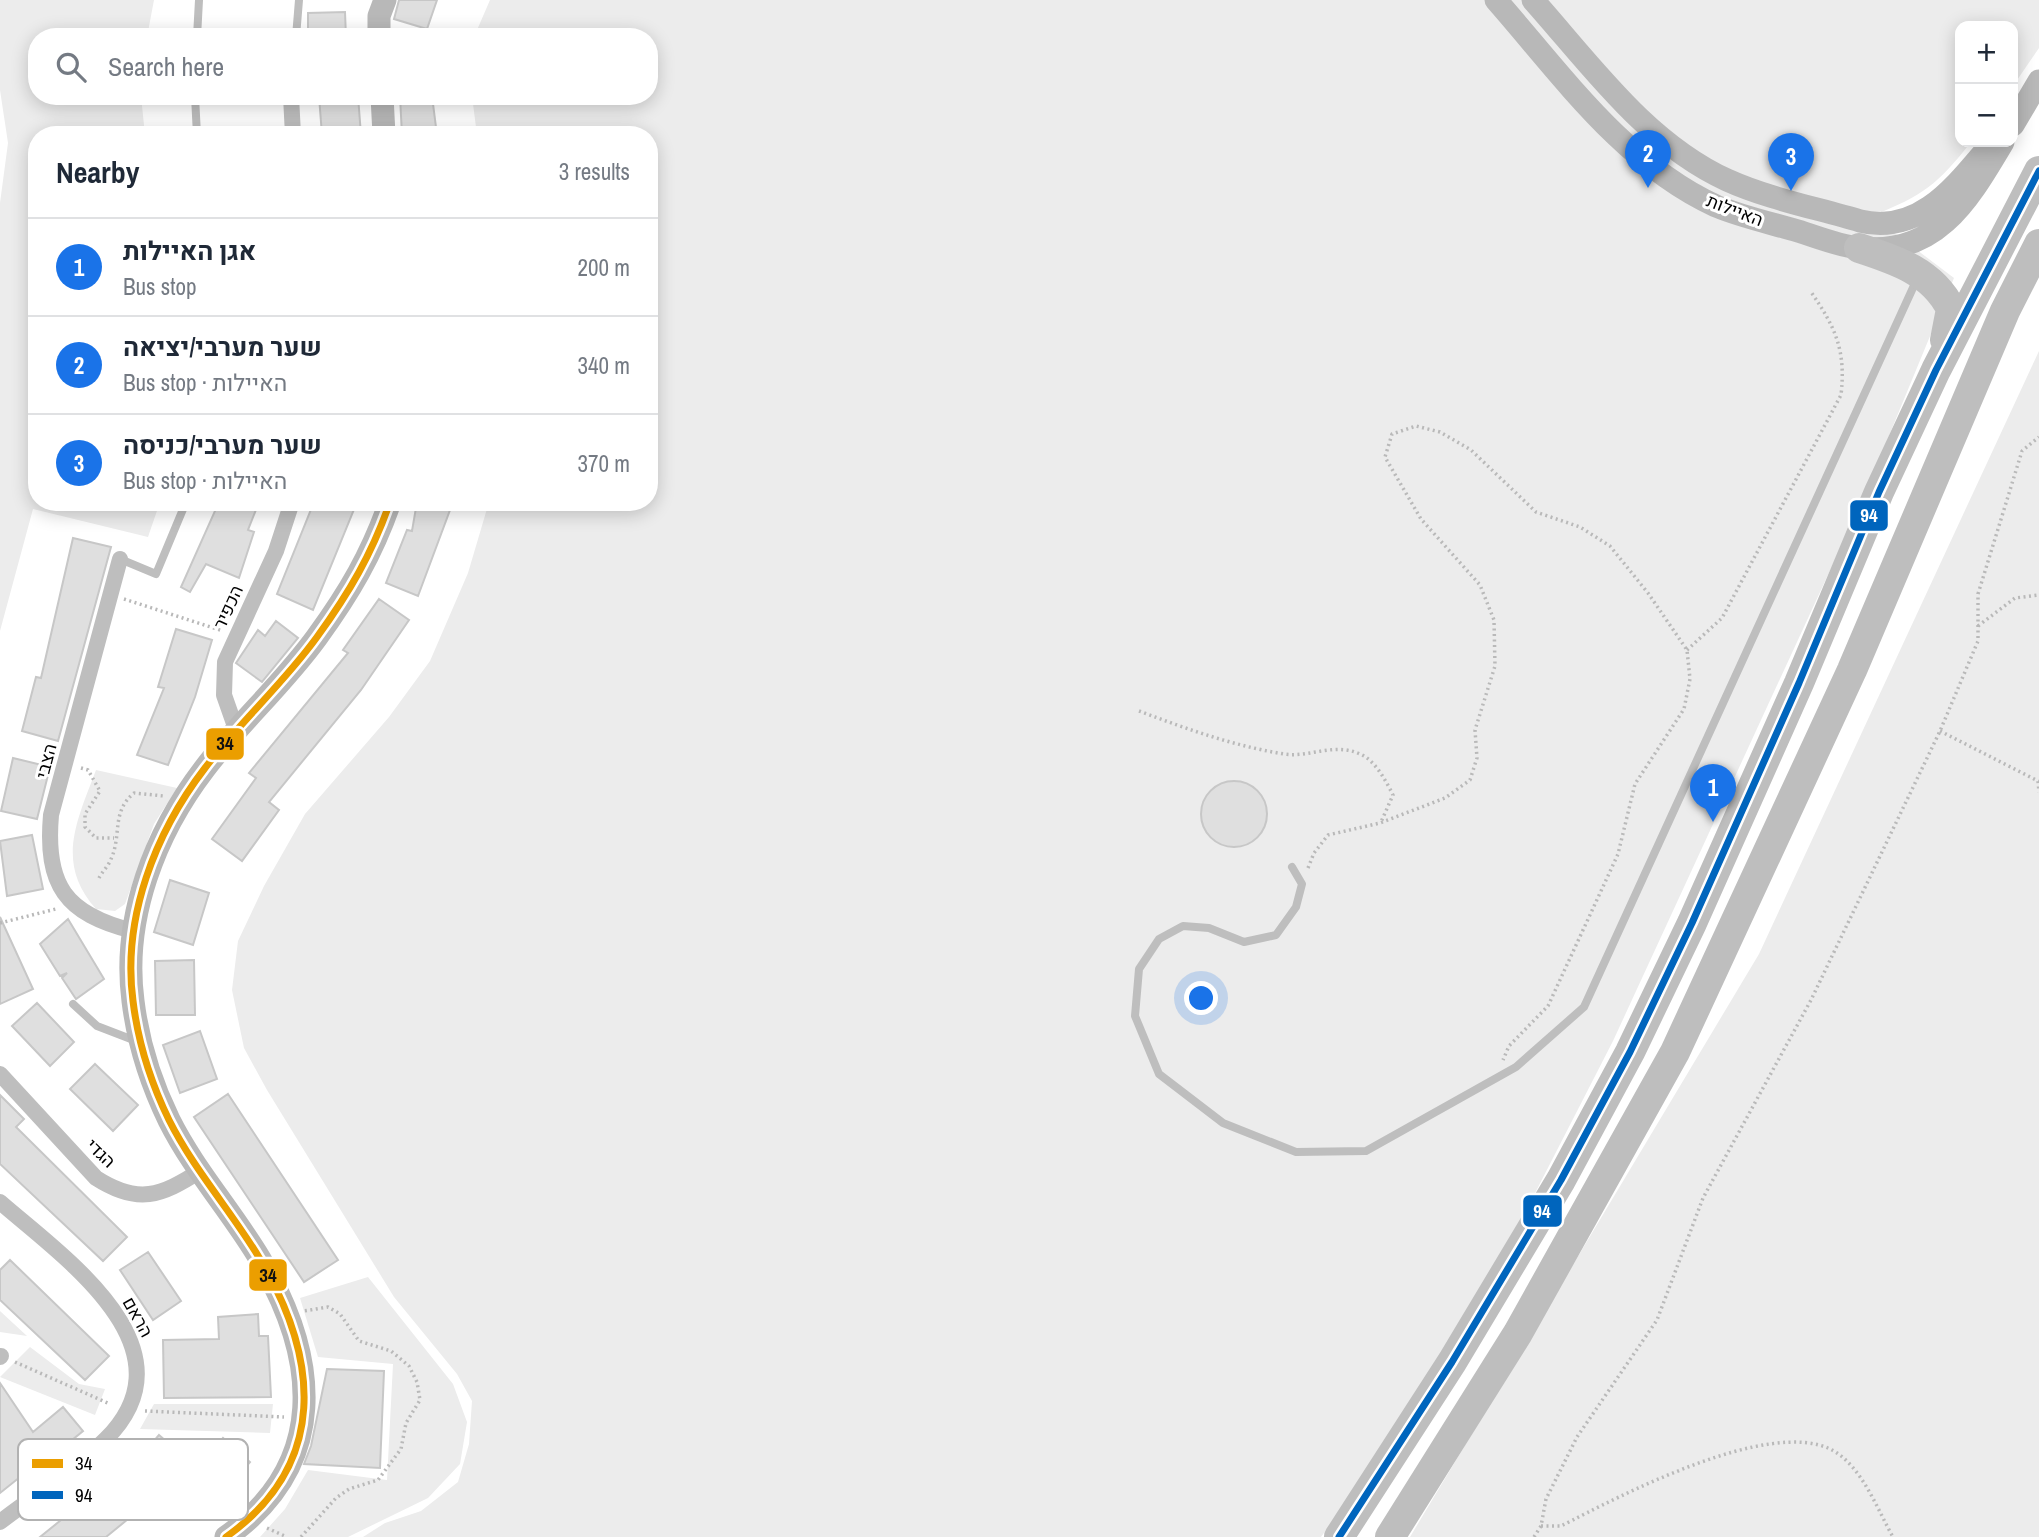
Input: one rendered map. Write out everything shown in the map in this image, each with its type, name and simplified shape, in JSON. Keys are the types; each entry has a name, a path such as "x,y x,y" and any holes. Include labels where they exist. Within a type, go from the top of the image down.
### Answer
{"highway":[{"path":"1339,1537 1452,1362 1561,1180 1630,1052 1737,822 1879,492 1936,370 2039,171"},
{"path":"1390,1537 1518,1333 1675,1052 1852,670 2005,311 2039,244"},
{"path":"1859,248 1889,258 1920,273 1933,282 1951,309 1951,321 1936,370"}],"street":[{"path":"379,28 379,16 385,0"},
{"name":"האיילות","path":"1496,0 1604,123 1658,171 1716,206 1859,248 1899,245 1947,223 1974,190 2000,147"},
{"name":"האיילות","path":"1533,0 1654,132 1703,166 1754,190 1874,225 1896,223 1937,203 1987,147"},
{"path":"2018,110 2033,90"},
{"path":"2018,116 2033,90"},
{"path":"291,105 293,126"},
{"path":"382,105 384,126"},
{"name":"הכפיר","path":"237,732 224,695 222,678 225,662 235,635 276,551 289,511"},
{"path":"226,1537 249,1520 275,1492 292,1463 302,1428 304,1380 301,1356 288,1315 259,1257 169,1120 140,1042 130,964 133,931 146,879 159,845 183,801 205,768 316,639 350,591 373,550 387,511"},
{"name":"הצבי","path":"72,905 61,892 49,838 51,815 120,559"},
{"path":"72,905 110,925 133,931"},
{"name":"הגדי","path":"0,1074 96,1178 116,1191 153,1195 172,1188 200,1171"},
{"name":"הראם","path":"0,1202 75,1267 104,1298 133,1342 138,1363 131,1401 106,1439"},
{"name":"הראם","path":"0,1521 18,1507"}],"lane":[{"path":"197,28 199,0"},
{"path":"297,28 299,0"},
{"path":"195,105 197,126"},
{"path":"1292,867 1302,884 1296,907 1276,935 1244,942 1209,929 1183,926 1159,939 1139,969 1135,1016 1160,1074 1223,1123 1297,1152 1366,1151 1516,1068 1584,1007 1920,273"},
{"path":"120,559 156,574 182,511"},
{"path":"73,1004 111,1034 140,1042"}],"path":[{"path":"1687,650 1722,618 1841,395 1844,367 1833,324 1811,292"},
{"path":"1302,884 1314,853 1328,835 1380,823 1445,798 1470,780 1477,758 1475,730 1495,666 1494,620 1480,585 1422,519 1385,457 1392,434 1416,425 1440,432 1471,450 1536,512 1580,527 1610,546 1648,593 1687,650 1690,679 1685,709 1635,784 1618,854 1548,1006 1509,1046 1496,1078"},
{"path":"1534,1537 1541,1525 1546,1499 1577,1437 1657,1321 1703,1198 1811,999 1940,731 1978,641 1978,594 2022,451 2039,436"},
{"path":"111,595 235,635"},
{"path":"1978,626 2015,598 2039,595"},
{"path":"1139,711 1219,741 1288,755 1324,748 1360,754 1385,778 1393,795 1380,823"},
{"path":"1940,731 2038,781 2039,792"},
{"path":"65,763 89,770 100,791 85,814 85,827 96,838 114,838"},
{"path":"99,877 111,859 118,811 134,793 153,793 183,801"},
{"path":"0,923 72,905"},
{"path":"288,1315 328,1307 340,1314 359,1340 391,1351 409,1366 417,1382 420,1399 406,1423 401,1449 378,1480 349,1489 336,1499 301,1537"},
{"path":"1541,1525 1561,1526 1711,1458 1748,1447 1791,1441 1831,1450 1852,1467 1892,1537"}],"shaded area":[{"path":"0,0 154,0 149,28 28,28 28,105 142,105 144,126 28,126 28,511 32,511 0,631 0,203 8,143 0,90"},
{"path":"490,0 2039,0 2039,48 2018,79 2018,21 1955,21 1955,147 1967,147 1949,169 1917,195 1872,216 1954,278 1862,501 1613,1041 1451,1357 1321,1537 363,1537 385,1523 421,1511 458,1482 469,1444 472,1401 457,1374 394,1297 244,1048 232,990 238,941 264,886 305,814 389,717 430,661 468,573 486,511 658,511 658,126 476,126 473,105 658,105 658,28 478,28"},
{"path":"2039,351 2039,1537 1410,1537 1759,954"},
{"path":"41,511 157,511 148,537"},
{"path":"96,770 177,788 154,824 125,904 115,911 96,909 83,892 73,858 77,824"},
{"path":"368,1277 453,1384 467,1422 460,1464 428,1498 348,1537 260,1537 285,1509 308,1470 387,1480 393,1364 318,1357 300,1298"},
{"path":"0,1311 27,1336 0,1332"},
{"path":"30,1347 79,1384 105,1389 95,1415 0,1377"},
{"path":"154,1404 273,1404 270,1433 140,1429"}],"building":[{"path":"399,0 437,0 427,28 394,19"},
{"path":"345,12 346,28 308,28 308,13"},
{"path":"320,105 359,105 360,126 321,126"},
{"path":"400,105 433,105 436,126 402,126"},
{"path":"215,511 255,511 248,530 254,532 239,578 206,564 190,592 181,587"},
{"path":"310,511 353,511 313,610 277,594"},
{"path":"415,511 450,511 418,596 386,583 407,530 412,531"},
{"path":"73,538 111,547 58,741 22,731 36,677 41,678"},
{"path":"379,599 409,620 361,690 269,802 279,810 242,861 212,839 256,778 249,773 348,653 343,650"},
{"path":"276,621 298,638 262,682 236,663 258,630 265,636"},
{"path":"176,629 212,640 195,697 168,765 137,755 164,688 158,687"},
{"path":"13,758 50,767 37,819 1,811"},
{"path":"1234,781 1247,784 1257,791 1264,801 1267,814 1264,827 1257,837 1247,844 1234,847 1221,844 1211,837 1204,827 1201,814 1204,801 1211,791 1221,784"},
{"path":"32,835 43,889 7,896 0,841"},
{"path":"170,880 209,893 193,945 154,932"},
{"path":"0,917 33,989 0,1004"},
{"path":"68,919 104,979 76,999 62,978 67,973 60,976 40,944"},
{"path":"194,960 195,1015 156,1015 155,961"},
{"path":"37,1003 74,1042 50,1066 12,1026"},
{"path":"200,1031 217,1079 180,1093 163,1045"},
{"path":"95,1064 138,1105 113,1131 70,1089"},
{"path":"228,1094 338,1260 304,1282 194,1117"},
{"path":"0,1095 24,1119 16,1127 127,1237 103,1261 0,1164"},
{"path":"148,1252 181,1301 153,1320 120,1270"},
{"path":"10,1260 109,1356 85,1380 0,1300 0,1270"},
{"path":"258,1314 259,1336 268,1336 271,1397 164,1398 163,1340 219,1339 218,1317"},
{"path":"327,1369 384,1371 380,1468 304,1464 311,1446"},
{"path":"0,1383 33,1432 63,1407 83,1431 73,1439 18,1439 18,1479 0,1493"},
{"path":"61,1520 127,1520 106,1537 40,1537"}],"transit line":[{"name":"94","path":"1339,1537 1452,1362 1561,1180 1630,1052 1692,923 1799,683 1879,492 1936,370 2039,171"},
{"name":"34","path":"248,1518 283,1477 298,1443 304,1408 302,1372 294,1334 280,1297 260,1259 179,1138 156,1092 135,1016 131,970 133,939 138,908 157,848 187,793 232,735 290,671 329,621 367,556 387,511"},
{"name":"34","path":"226,1537 245,1520"}],"place":[{"name":"שער מערבי/יציאה","path":"1648,188"},
{"name":"שער מערבי/כניסה","path":"1791,191"},
{"name":"אגן האיילות","path":"1713,822"}]}
